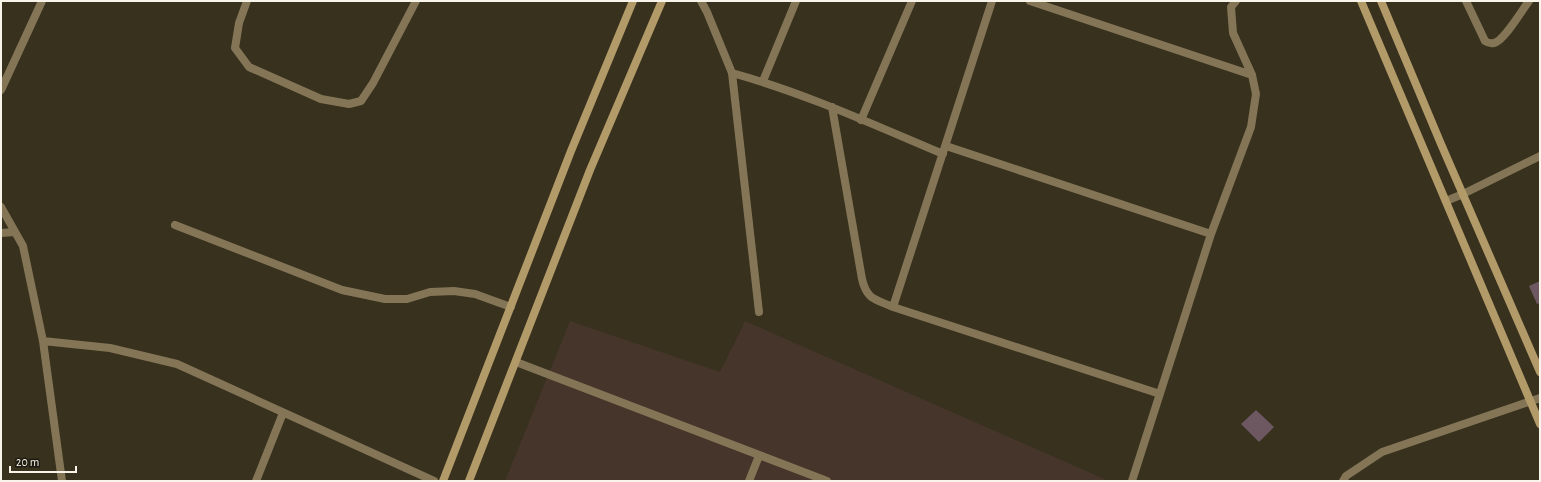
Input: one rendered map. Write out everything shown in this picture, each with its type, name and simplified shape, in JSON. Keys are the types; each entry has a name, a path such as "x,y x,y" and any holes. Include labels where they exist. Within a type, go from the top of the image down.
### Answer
{"main road":[{"path":"443,481 572,151 633,1"},
{"path":"469,481 590,170 662,1"},
{"path":"1361,1 1540,424"},
{"path":"1381,1 1462,194 1540,372"}],"street":[{"path":"1,90 42,1"},
{"path":"247,1 238,23 235,48 249,67 321,99 349,104 361,101 373,83 416,1"},
{"path":"701,1 732,73 759,312"},
{"path":"763,81 796,1"},
{"path":"861,120 912,1"},
{"path":"894,307 992,1"},
{"path":"1030,1 1252,75"},
{"path":"1132,481 1211,234 1251,127 1256,94 1252,75 1233,33 1231,7 1236,1"},
{"path":"1466,1 1485,41 1488,43 1494,43 1501,39 1529,1"},
{"path":"732,73 763,81 832,107 861,120 944,150 1211,234"},
{"path":"832,107 864,290 869,296 894,307 1160,394"},
{"path":"1446,201 1540,156"},
{"path":"1,207 23,246 43,342 62,481"},
{"path":"175,225 342,290 385,299 407,299 430,292 454,291 475,294 511,307"},
{"path":"1,233 15,232"},
{"path":"43,342 110,348 177,364 434,481"},
{"path":"516,362 827,481"},
{"path":"1342,481 1346,476 1382,452 1540,398"},
{"path":"256,481 283,413"},
{"path":"749,481 759,456"}],"shaded area":[{"path":"570,321 720,372 745,321 1109,481 505,481"}],"building":[{"path":"1540,281 1540,303 1537,304 1529,286"},
{"path":"1256,410 1274,427 1259,442 1241,424"}]}
